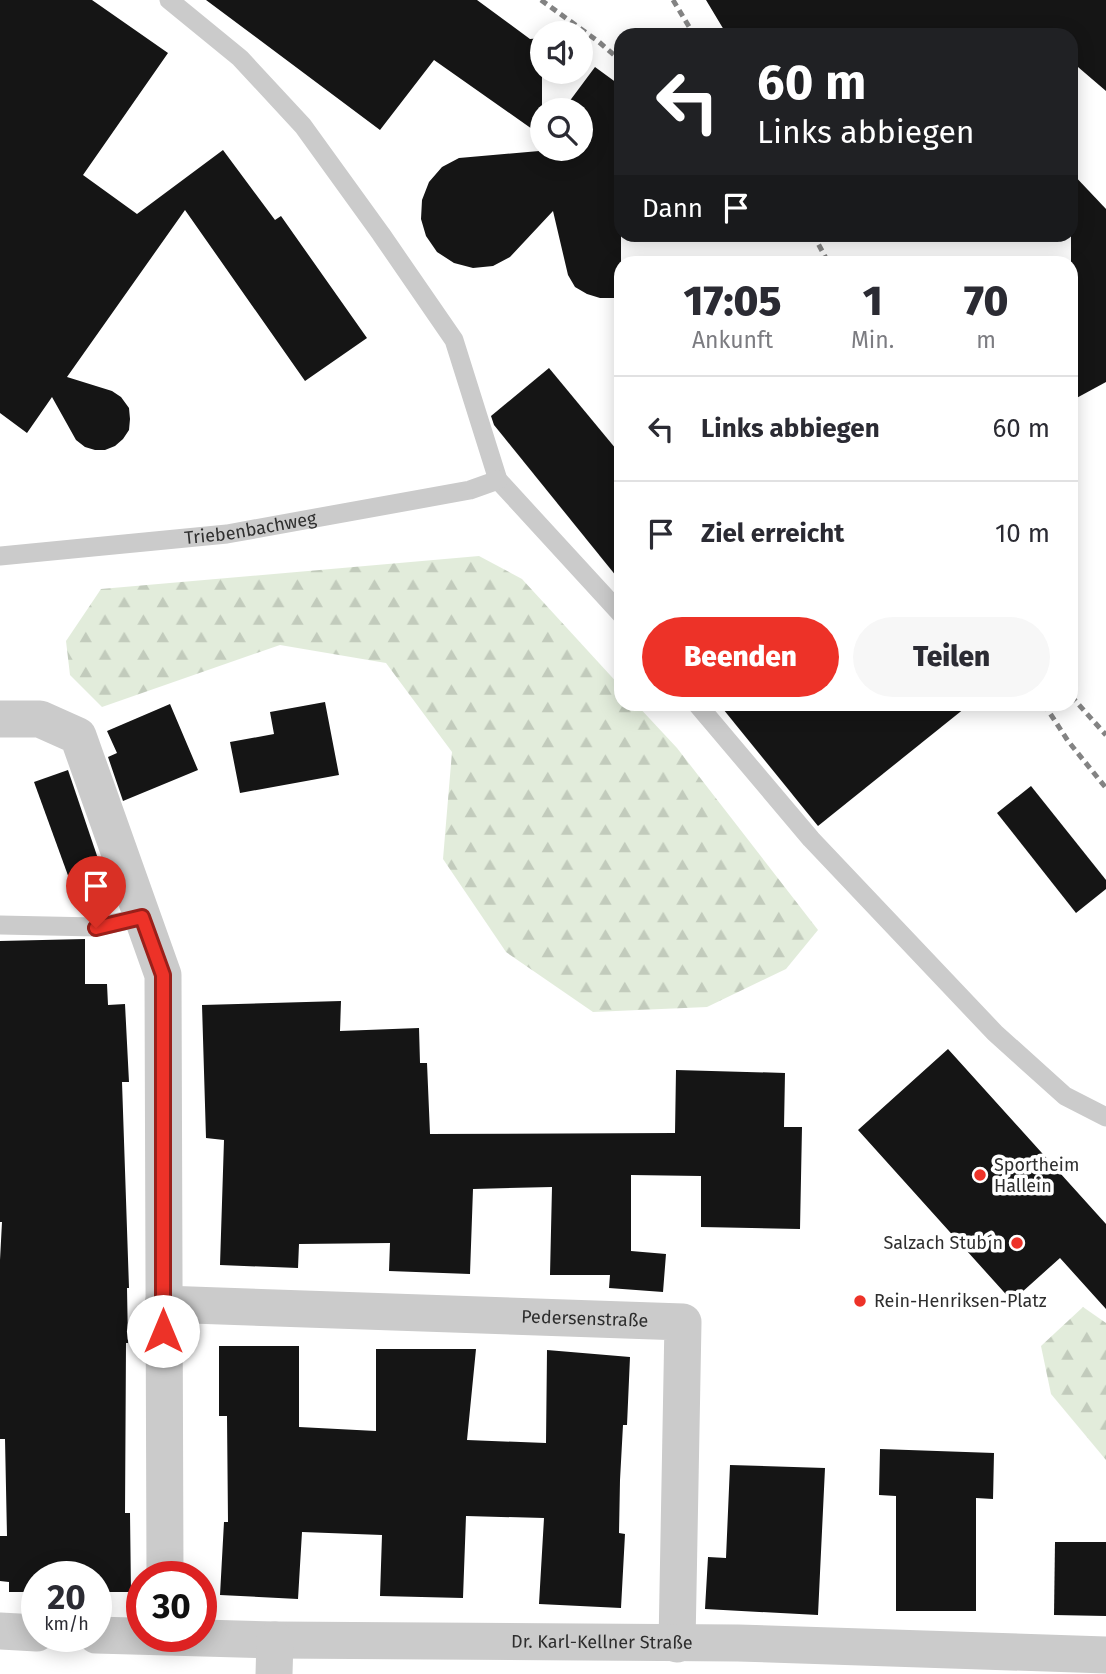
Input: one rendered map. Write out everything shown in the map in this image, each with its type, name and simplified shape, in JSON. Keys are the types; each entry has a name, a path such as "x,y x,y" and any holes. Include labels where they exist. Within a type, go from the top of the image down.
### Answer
{"street":[{"path":"0,719 40,719 78,736 163,975 165,1561"},
{"name":"Pedersenstraße","path":"163,1304 683,1322 677,1644"},
{"path":"0,1631 21,1632"},
{"name":"Dr. Karl-Kellner Straße","path":"217,1646 275,1657 738,1643 1106,1655"}],"lane":[{"path":"169,0 240,58 303,127 454,340 498,480 614,606"},
{"name":"Triebenbachweg","path":"0,556 227,534 470,491 498,480"},
{"path":"703,711 811,839 995,1033 1065,1096 1106,1117"},
{"path":"0,925 96,928 142,917"}],"green space":[{"path":"479,556 522,579 614,679 614,711 643,711 677,748 818,930 786,969 707,1007 593,1012 506,952 443,859 452,752 386,663 280,645 102,707 70,675 66,641 101,589"},
{"path":"1083,1307 1106,1323 1106,1460 1051,1394 1041,1346"}],"building":[{"path":"0,0 92,0 168,53 83,175 137,214 223,150 275,220 281,216 367,338 305,381 185,210 67,377 112,391 121,397 129,408 130,419 129,430 123,439 105,450 85,447 76,440 52,397 27,433 0,413"},
{"path":"206,0 477,0 530,39 530,84 542,84 542,98 530,98 530,128 434,60 380,130"},
{"path":"706,0 1106,0 1106,91 1078,67 1078,28 723,28"},
{"path":"595,67 614,81 614,242 621,242 621,256 614,256 614,298 600,298 575,287 568,275 553,211 510,257 493,266 473,268 454,263 437,252 426,236 421,219 422,200 429,182 442,167 459,158 530,152 530,161 593,161 593,98 572,98 582,84 593,84"},
{"path":"1078,179 1106,209 1106,382 1078,397 1078,256 1071,256 1071,242 1078,242"},
{"path":"549,368 614,447 614,573 494,425 491,416"},
{"path":"325,702 339,775 240,793 230,742 274,734 270,712"},
{"path":"170,704 198,770 123,801 108,757 117,753 107,731"},
{"path":"725,711 961,711 818,826"},
{"path":"68,770 114,906 88,915 82,914 34,782"},
{"path":"1031,786 1106,880 1106,889 1076,913 997,813"},
{"path":"85,939 85,984 107,984 108,1005 125,1004 129,1082 122,1082 129,1288 125,1513 130,1513 131,1561 126,1561 126,1592 112,1592 112,1561 21,1561 21,1592 9,1592 9,1582 0,1581 0,1536 7,1536 5,1439 0,1439 0,941"},
{"path":"341,1001 340,1031 419,1028 420,1063 427,1063 430,1134 675,1133 676,1070 785,1073 784,1127 802,1127 800,1229 701,1227 701,1176 631,1175 631,1251 666,1254 663,1292 609,1288 610,1275 550,1275 552,1187 473,1189 470,1274 389,1271 390,1243 299,1244 298,1268 220,1265 224,1140 206,1138 202,1005"},
{"name":"Sportheim Hallein","path":"948,1049 1106,1224 1106,1309 1060,1258 1012,1301 858,1130"},
{"path":"219,1346 299,1346 299,1427 376,1431 376,1349 476,1349 467,1440 546,1443 547,1350 630,1357 627,1425 623,1425 620,1480 619,1533 625,1534 621,1608 539,1604 544,1518 466,1516 463,1598 380,1596 382,1535 302,1532 298,1599 220,1595 224,1522 228,1522 227,1416 219,1416"},
{"path":"880,1449 994,1453 993,1499 976,1498 976,1611 896,1611 896,1496 879,1495"},
{"path":"730,1465 825,1468 818,1615 705,1609 708,1557 726,1558"},
{"path":"1055,1542 1106,1542 1106,1616 1054,1615"}],"railway":[{"path":"541,0 614,55"},
{"path":"673,0 690,28"},
{"path":"817,242 825,256"},
{"path":"1078,704 1106,735"},
{"path":"1049,711 1068,741 1106,788"}],"place":[{"name":"Sportheim Hallein","path":"980,1175"},
{"name":"Salzach Stub´n","path":"1017,1243"},
{"name":"Rein-Henriksen-Platz","path":"860,1301"}],"route":[{"path":"96,928 142,917 163,975 163,1331"}]}
